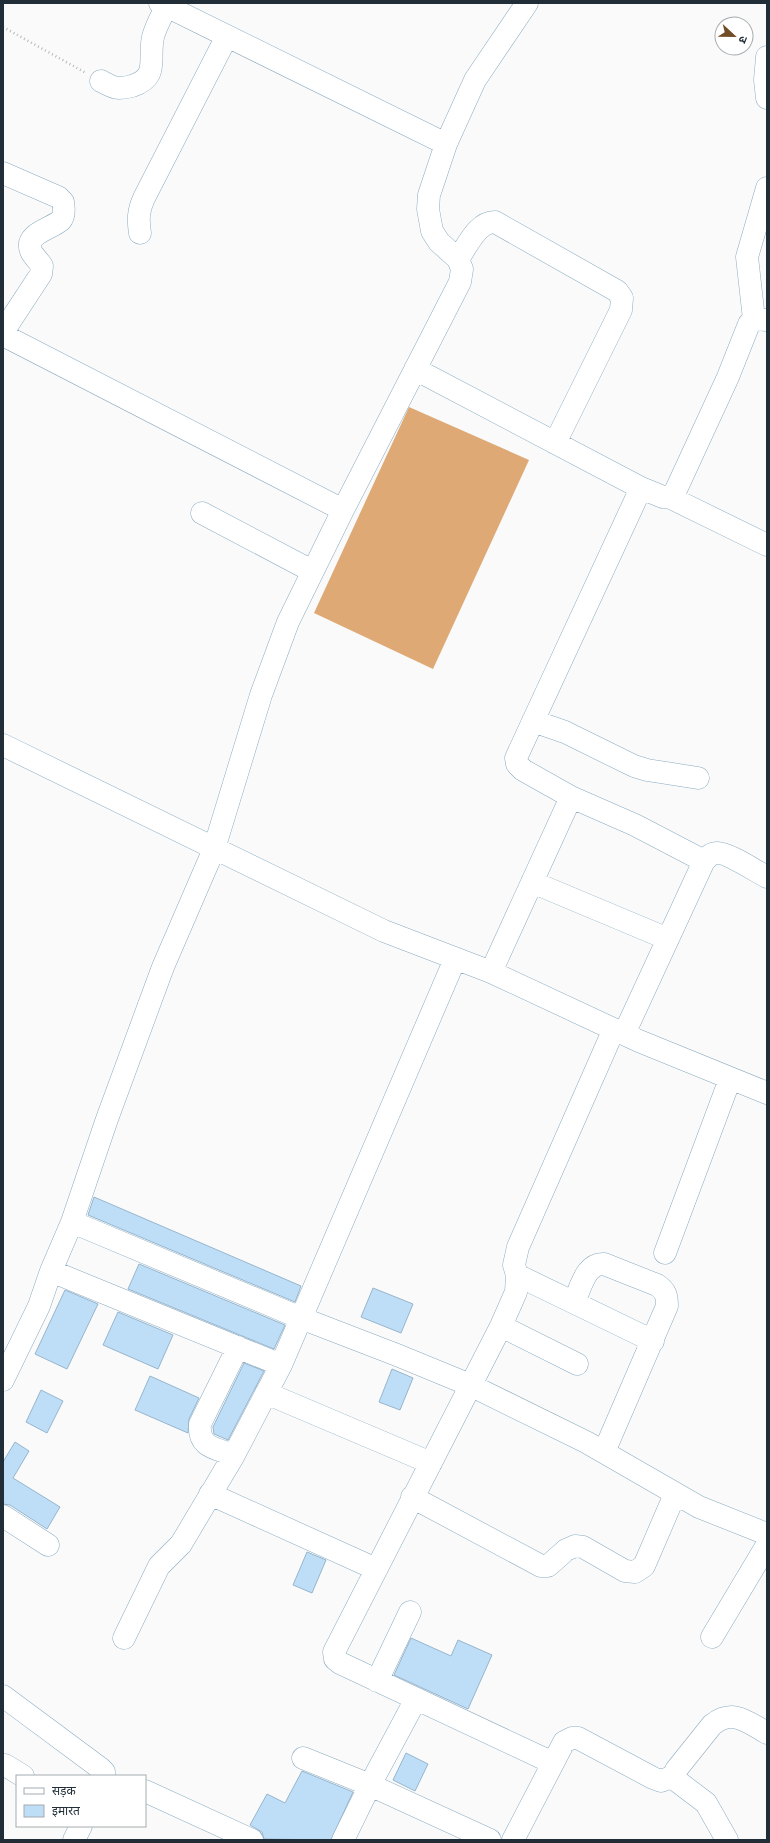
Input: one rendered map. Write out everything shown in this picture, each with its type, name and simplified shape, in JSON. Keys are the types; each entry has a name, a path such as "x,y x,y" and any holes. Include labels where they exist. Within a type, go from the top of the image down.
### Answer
{"street":[{"path":"3,1380 39,1306 51,1271 72,1222 107,1119 163,966 214,849 261,695 288,622 312,571 460,282 462,269 458,259 439,242 432,231 428,209 429,195 446,144 475,80 526,3"},
{"path":"101,80 113,87 121,89 141,83 147,79 150,70 151,45 165,4 446,144"},
{"path":"140,233 138,220 142,203 227,36"},
{"path":"767,57 765,80 767,98"},
{"path":"3,173 58,197 63,202 64,213 61,220 37,234 32,239 30,246 31,252 42,266 41,274 3,333 343,510"},
{"path":"669,497 675,492 728,377 749,324 760,320 747,257 767,188"},
{"path":"458,259 480,227 487,222 495,222 617,291 622,298 620,310 555,443"},
{"path":"415,369 641,488 662,497 669,497 767,545"},
{"path":"641,488 516,758 517,764 523,770 571,796 635,825 704,861"},
{"path":"202,513 312,571"},
{"path":"533,721 565,732 634,766 647,770 698,778"},
{"path":"3,745 384,932 492,972 619,1032 767,1093"},
{"path":"492,972 571,796"},
{"path":"553,1763 340,1663 334,1659 334,1652 412,1496 501,1326 516,1292 516,1275 514,1265 518,1247 619,1032 668,939 704,861 710,855 718,852 767,877"},
{"path":"532,882 668,939"},
{"path":"124,1638 159,1566 180,1544 234,1455 281,1365 455,959"},
{"path":"665,1253 730,1079"},
{"path":"72,1222 301,1318 470,1385 567,1432 699,1507 767,1534"},
{"path":"574,1302 587,1273 597,1264 604,1264 657,1285 664,1290 667,1296 667,1306 653,1341 604,1452"},
{"path":"51,1271 281,1365"},
{"path":"516,1275 653,1341"},
{"path":"501,1326 577,1364"},
{"path":"234,1455 206,1444 202,1441 199,1434 200,1424 238,1348"},
{"path":"266,1393 431,1462"},
{"path":"210,1494 376,1569"},
{"path":"412,1496 541,1566 548,1566 566,1550 575,1546 583,1547 624,1571 635,1572 644,1566 675,1494"},
{"path":"3,1516 48,1545"},
{"path":"712,1637 767,1545"},
{"path":"377,1681 410,1612"},
{"path":"3,1696 107,1775"},
{"path":"344,1840 370,1785 416,1700"},
{"path":"513,1840 564,1742 572,1738 578,1738 661,1781 674,1776 681,1764 712,1725 719,1719 728,1716 735,1716 767,1733"},
{"path":"303,1758 370,1785 490,1840"},
{"path":"5,1765 21,1775"},
{"path":"674,1776 677,1781 706,1803 727,1840"},
{"path":"146,1791 252,1840"},
{"path":"74,1840 80,1827"}],"path":[{"path":"3,27 101,80"}],"shaded area":[{"path":"409,407 529,460 433,669 314,613"}],"building":[{"path":"94,1197 301,1286 295,1302 88,1215"},
{"path":"139,1264 285,1325 274,1349 128,1289"},
{"path":"373,1288 413,1304 401,1333 361,1317"},
{"path":"65,1290 98,1304 67,1369 35,1354"},
{"path":"118,1312 173,1335 158,1369 103,1345"},
{"path":"244,1363 264,1371 228,1440 214,1434 213,1427"},
{"path":"392,1369 413,1378 400,1410 379,1402"},
{"path":"150,1376 199,1398 189,1419 188,1433 135,1410"},
{"path":"41,1390 63,1401 47,1433 26,1422"},
{"path":"15,1442 29,1451 13,1478 60,1507 47,1529 10,1505 3,1504 3,1462"},
{"path":"307,1552 326,1560 312,1593 293,1585"},
{"path":"411,1638 451,1656 458,1640 492,1655 468,1709 394,1675"},
{"path":"406,1753 428,1764 415,1791 393,1780"},
{"path":"302,1771 353,1792 331,1840 264,1839 262,1832 250,1825 267,1794 285,1803"}]}
